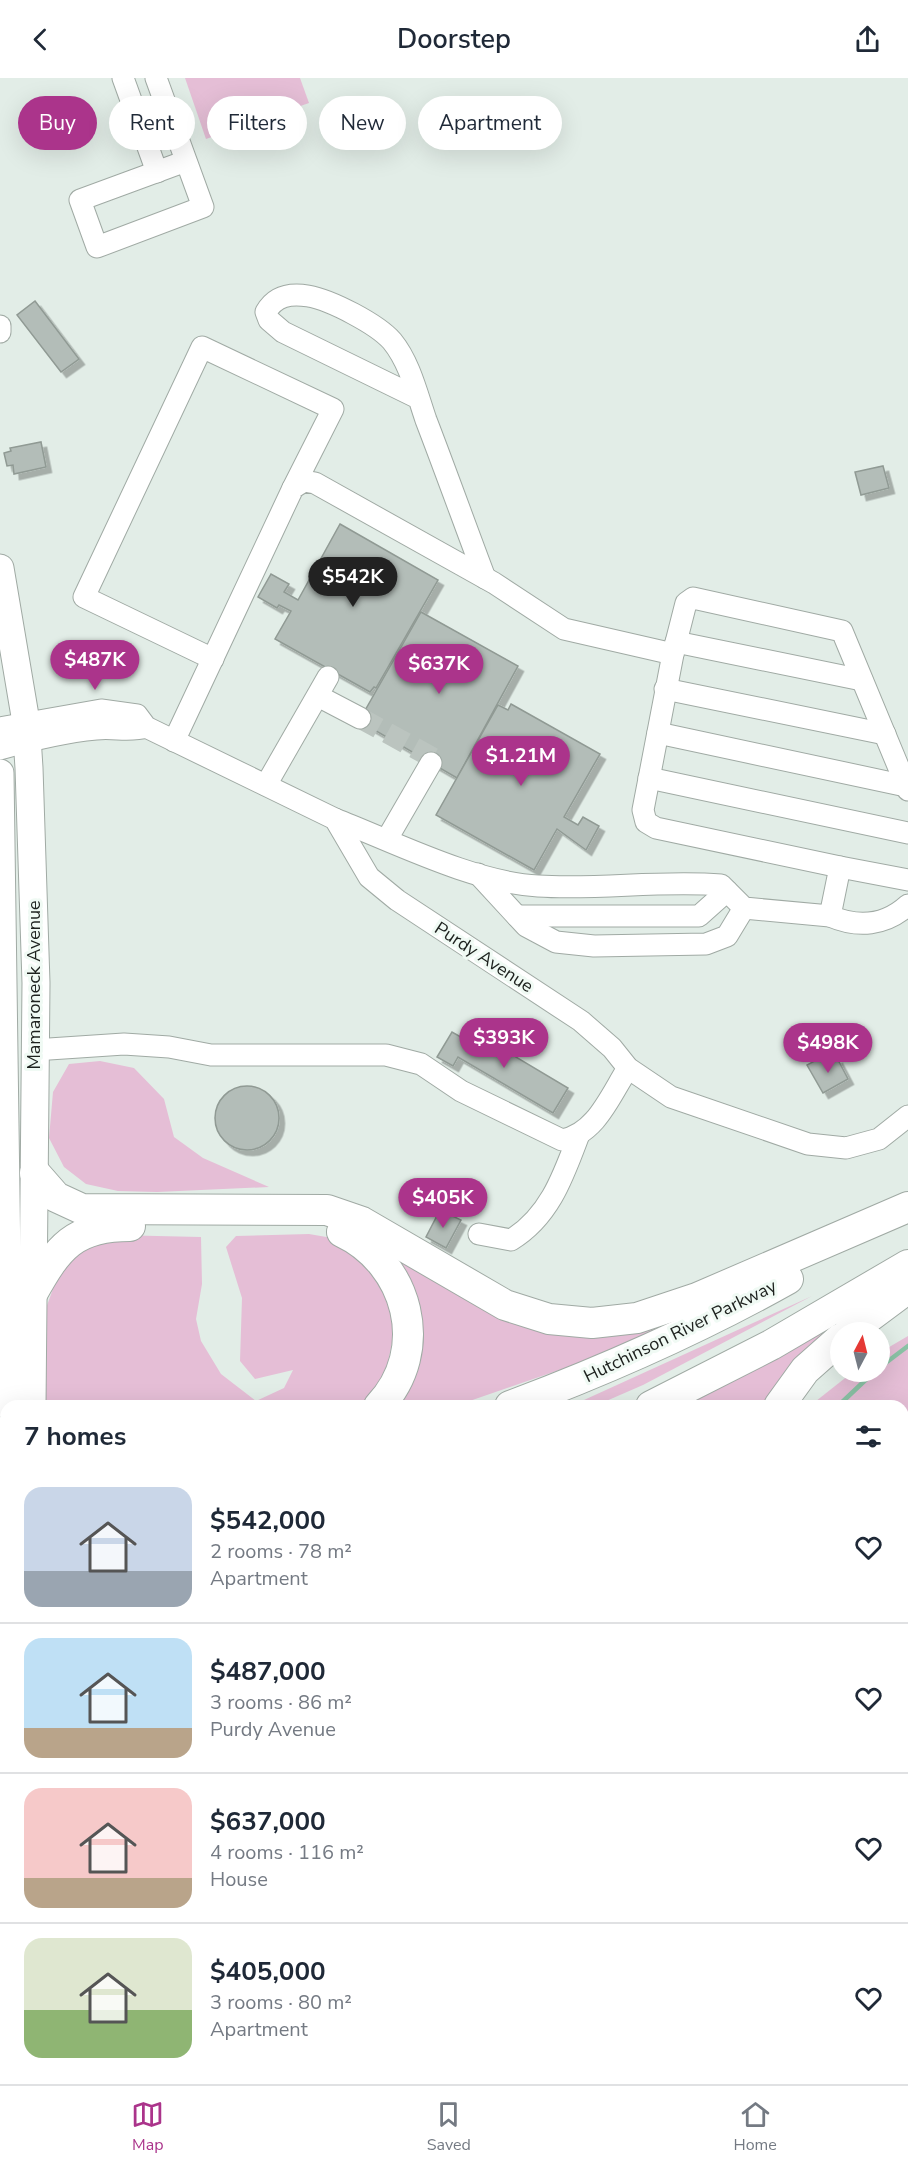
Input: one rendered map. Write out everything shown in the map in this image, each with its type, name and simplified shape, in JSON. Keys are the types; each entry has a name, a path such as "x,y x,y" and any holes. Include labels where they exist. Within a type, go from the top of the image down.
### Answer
{"highway":[{"path":"34,1173 56,1197 82,1209 302,1208 339,1213 374,1228 505,1305 549,1319 584,1323 630,1319 697,1298 908,1209"},
{"name":"Hutchinson River Parkway","path":"525,1400 633,1358 728,1313 908,1209"},
{"path":"33,1294 61,1248 78,1235 98,1227 308,1224 341,1231 363,1244 382,1261 396,1281 405,1303 409,1330 406,1354 393,1389 385,1400"},
{"path":"663,1400 771,1345 908,1265"},
{"path":"862,1322 908,1288"},
{"path":"783,1400 805,1370 830,1348"}],"main road":[{"name":"Mamaroneck Avenue","path":"0,568 18,730 34,917 32,1400"},
{"name":"Mamaroneck Avenue","path":"0,773 4,1346 8,1400"}],"street":[{"path":"123,78 156,172"},
{"path":"156,78 203,207 97,247 80,200 186,161"},
{"path":"418,398 283,332 269,320 266,312 272,302 282,297 316,298 375,326 390,339 402,356 418,398 485,578"},
{"path":"0,326 0,332"},
{"path":"174,741 213,659 293,488 333,409 202,347 84,597 213,659"},
{"path":"293,488 304,481 315,483 485,578 564,629 862,680"},
{"path":"907,788 842,631 693,598 686,603 665,689 643,810 646,822 656,828 908,880"},
{"path":"266,784 328,677"},
{"path":"665,689 885,734"},
{"path":"318,696 360,718"},
{"path":"0,749 18,730 118,727 133,731 146,727 335,819 477,873 537,886 721,885 744,908 830,916 862,925 880,922 908,904"},
{"path":"658,732 907,788"},
{"path":"387,839 431,763"},
{"path":"649,778 908,833"},
{"name":"Purdy Avenue","path":"335,819 369,877 397,900 581,1021 612,1048 628,1068 671,1097 808,1144 846,1148 879,1139 908,1116"},
{"path":"830,916 840,867"},
{"path":"477,873 526,926 556,942 594,946 706,944 728,936 744,908"},
{"path":"517,916 699,916 727,891"},
{"path":"34,1050 124,1044 169,1047 211,1055 386,1055 421,1064 461,1091 545,1133 562,1140 578,1137"},
{"path":"479,1234 511,1240 529,1229 546,1208 564,1174 578,1137 592,1125 628,1068"}],"shaded area":[{"path":"185,78 300,78 306,96 207,96 206,139 195,107 195,96 191,96"},
{"path":"100,1061 134,1068 164,1099 174,1137 203,1158 269,1187 157,1192 118,1191 86,1184 64,1167 49,1138 53,1092 69,1064"},
{"path":"309,1234 338,1239 368,1258 397,1319 388,1362 379,1387 367,1400 258,1400 284,1388 293,1370 255,1379 240,1361 242,1298 226,1247 236,1236"},
{"path":"113,1235 201,1237 202,1284 196,1319 201,1341 221,1374 255,1400 45,1400 45,1311 58,1275 83,1244"},
{"path":"390,1245 489,1306 670,1315 666,1325 591,1359 472,1400 392,1400 407,1379"},
{"path":"812,1296 643,1385 608,1400 584,1400"},
{"path":"830,1329 830,1333 775,1400 692,1400"},
{"path":"908,1336 908,1400 817,1400 840,1382 890,1382 890,1347"}],"building":[{"path":"35,301 79,359 61,372 17,315"},
{"path":"41,442 46,467 14,474 13,465 7,466 4,453 11,451 10,448"},
{"path":"883,466 889,488 861,495 855,472"},
{"path":"340,524 438,580 376,688 374,687 370,692 275,639 291,611 279,605 277,608 258,597 271,574 289,584 284,592 298,600"},
{"path":"421,612 518,666 457,778 359,721"},
{"path":"511,704 600,754 564,817 578,825 583,817 599,826 586,850 557,829 534,870 436,815 498,705 508,710"},
{"path":"472,1031 568,1088 553,1113 458,1057 453,1066 437,1057 452,1032 466,1040"},
{"path":"822,1057 826,1064 837,1058 848,1079 823,1093 807,1065"},
{"path":"241,1086 253,1086 270,1095 277,1106 279,1118 277,1130 270,1141 253,1150 241,1150 229,1145 220,1136 215,1124 215,1112 220,1100 229,1091"},
{"path":"440,1210 461,1220 446,1248 426,1237"}],"waterway":[{"path":"890,1360 908,1346"},
{"path":"844,1400 863,1382"}],"tunnel":[{"path":"360,718 433,758 431,763"}]}
